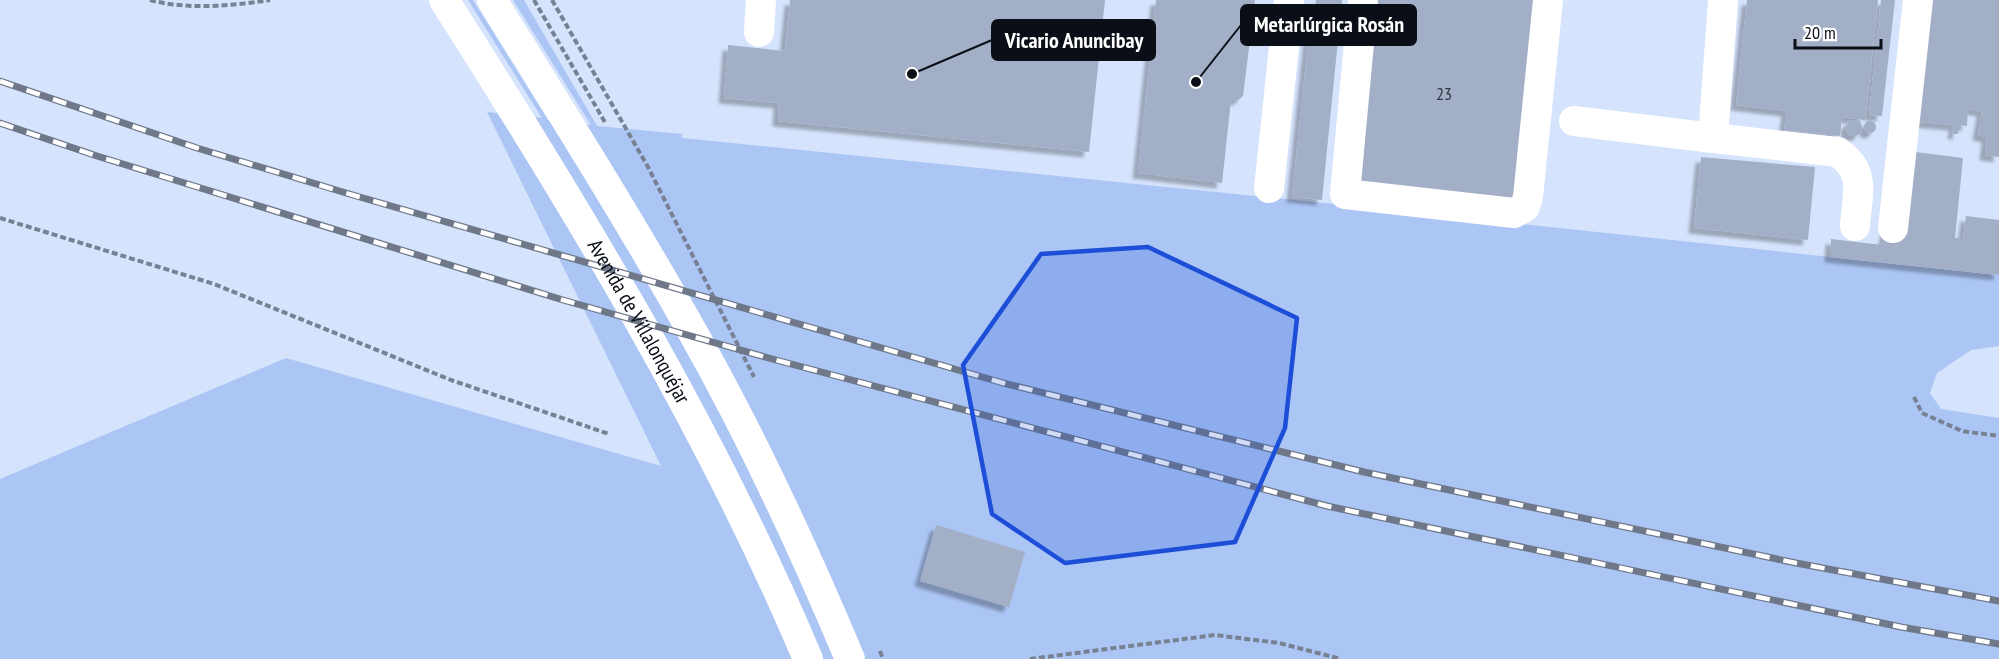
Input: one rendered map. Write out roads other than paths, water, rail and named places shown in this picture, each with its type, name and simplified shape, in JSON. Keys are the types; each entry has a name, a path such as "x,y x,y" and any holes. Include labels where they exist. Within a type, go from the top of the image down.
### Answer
{"street":[{"name":"Avenida de Villalonquéjar","path":"444,0 667,366 767,563 808,659"},
{"name":"Avenida de Villalonquéjar","path":"492,0 692,331 738,417 797,539 850,659"},
{"path":"759,32 761,0"},
{"path":"1269,188 1289,0"},
{"path":"1363,0 1345,194 1514,213 1525,207 1528,197 1548,0"},
{"path":"1713,138 1723,0"},
{"path":"1893,228 1918,0"},
{"path":"1574,121 1838,152 1849,160 1858,173 1855,226"}],"railway":[{"path":"0,81 197,148 346,193 1003,383 1364,472 1796,563 1999,601"},
{"path":"0,123 97,156 563,300 776,360 1327,506 1901,627 1999,644"}],"place":[{"name":"Vicario Anuncibay","path":"912,74"},
{"name":"Metarlúrgica Rosán","path":"1196,82"}]}
